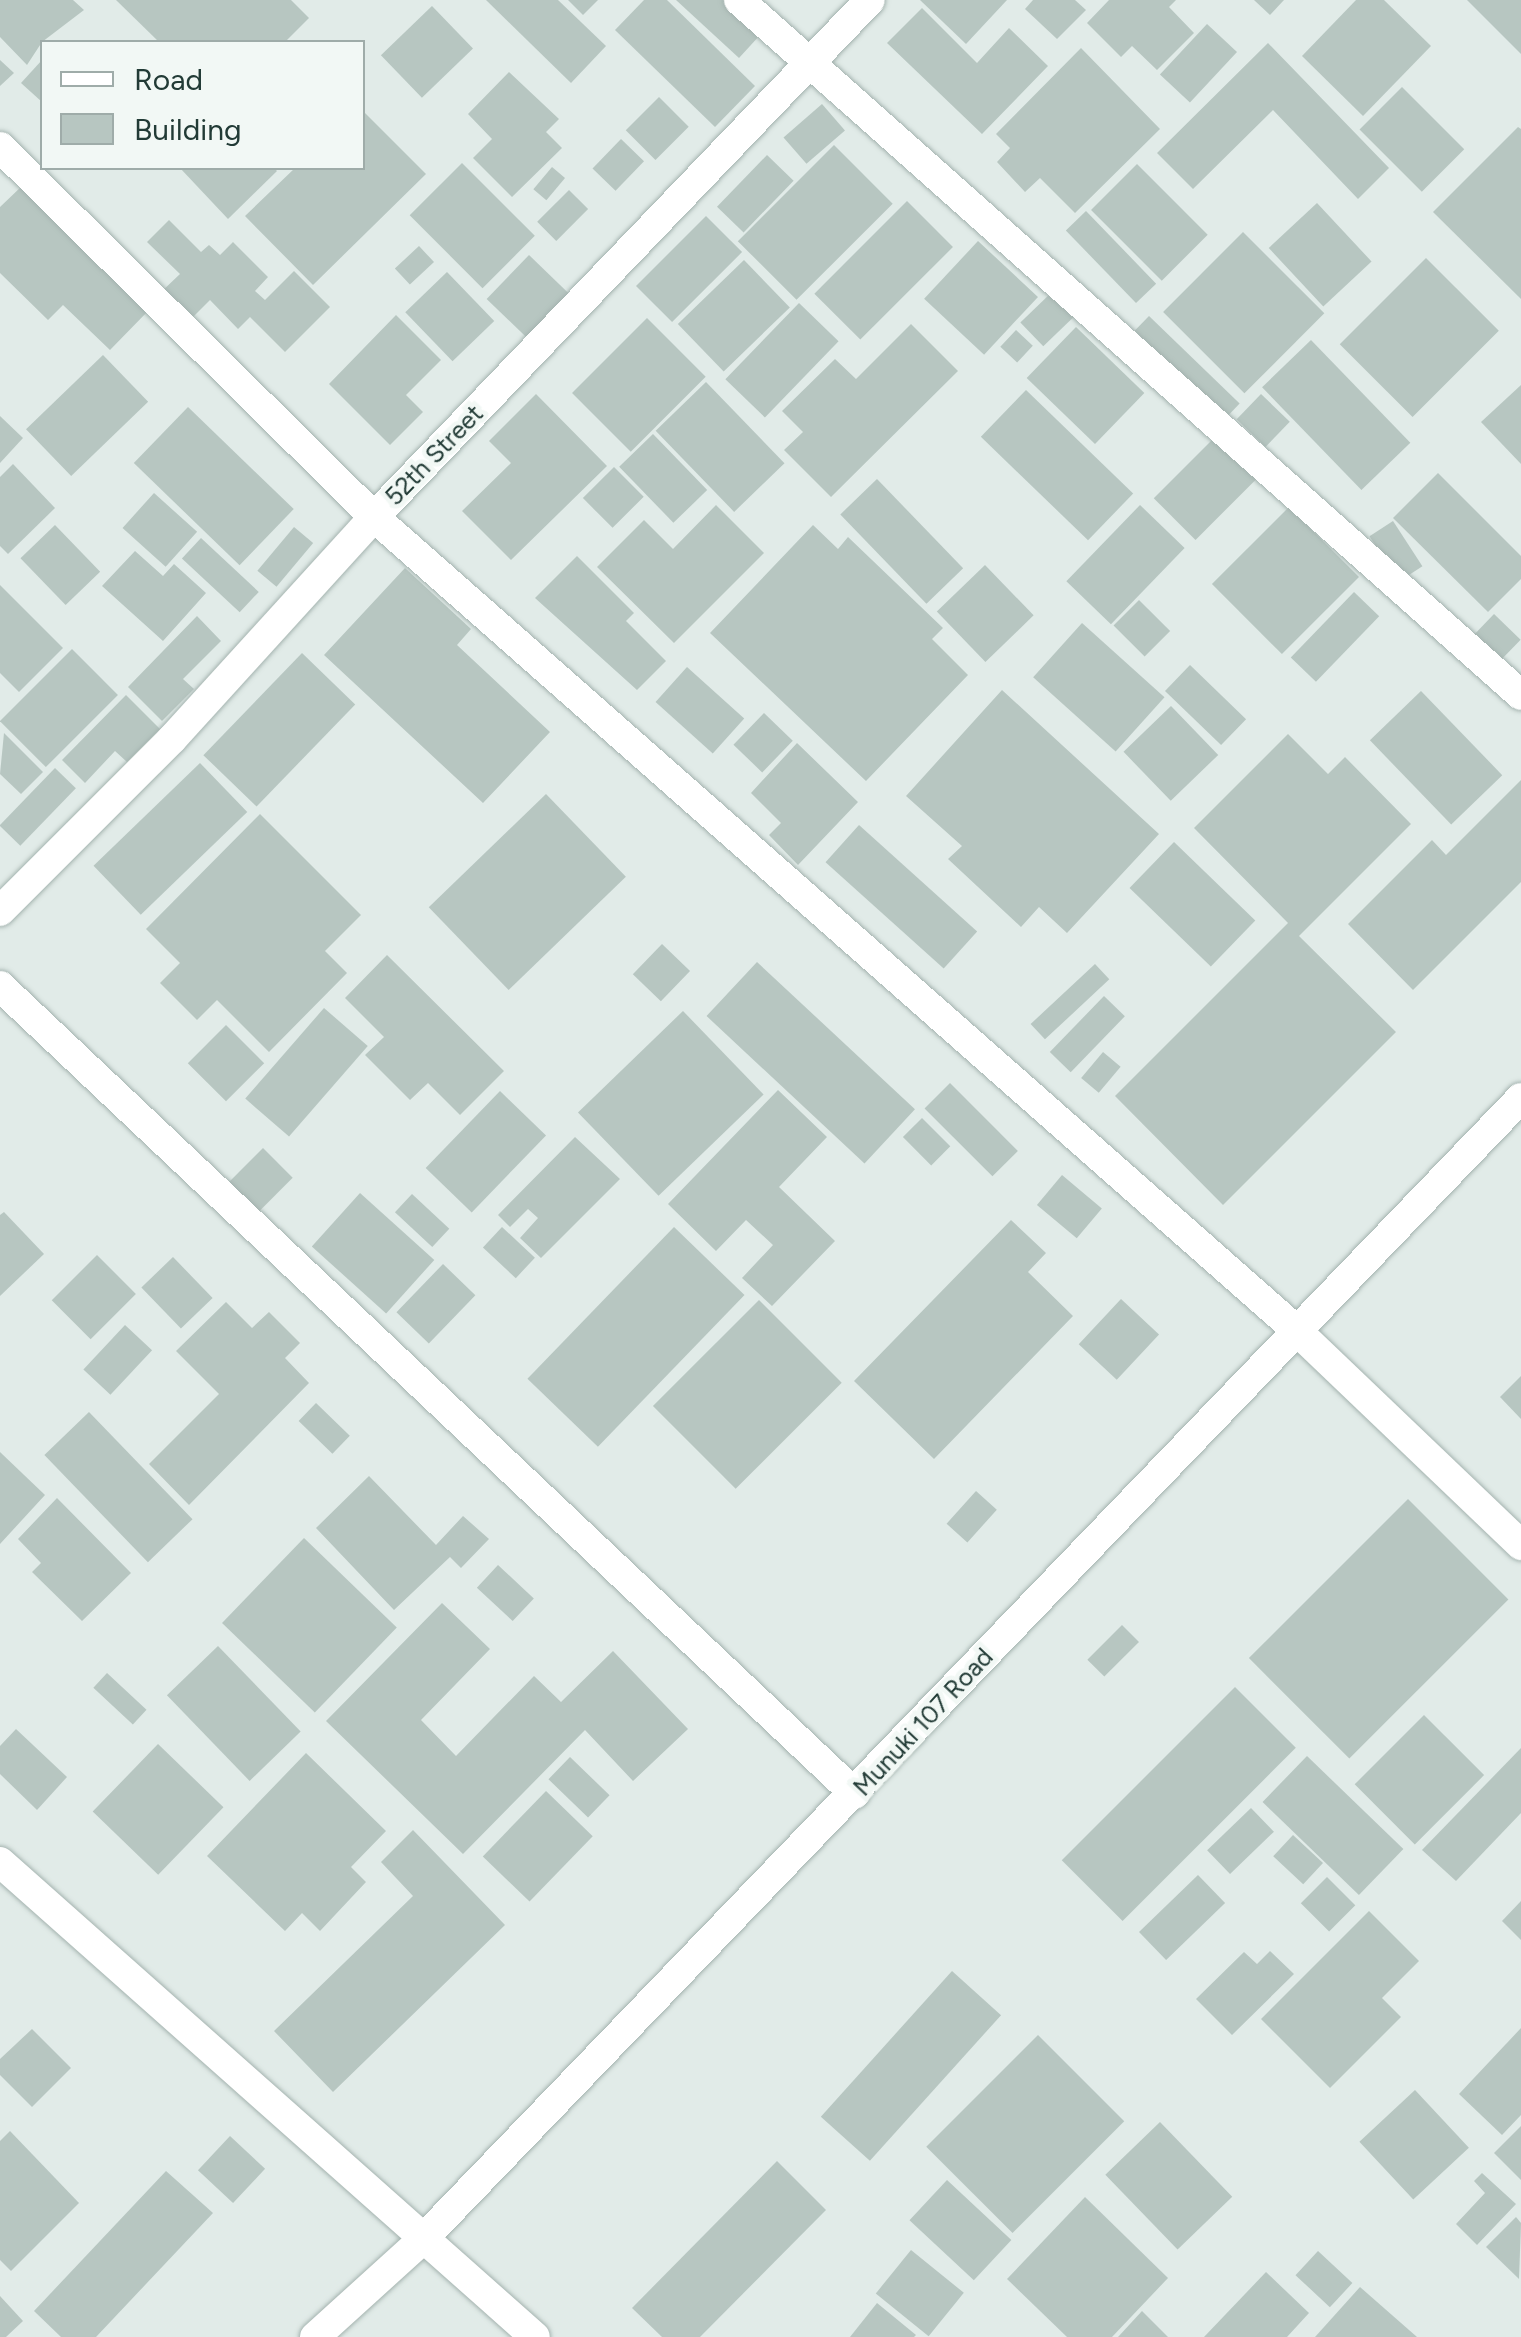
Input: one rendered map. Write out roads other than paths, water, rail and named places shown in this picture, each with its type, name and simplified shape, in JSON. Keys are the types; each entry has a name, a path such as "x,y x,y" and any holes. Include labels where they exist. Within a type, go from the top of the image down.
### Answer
{"street":[{"path":"740,0 810,69 1521,695"},
{"name":"52th Street","path":"0,910 172,739 374,517 810,69 870,0"},
{"path":"0,146 374,517 1295,1329 1521,1545"},
{"path":"0,986 855,1794"},
{"name":"Munuki 107 Road","path":"315,2337 424,2238 1521,1098"},
{"path":"0,1862 535,2337"}]}
